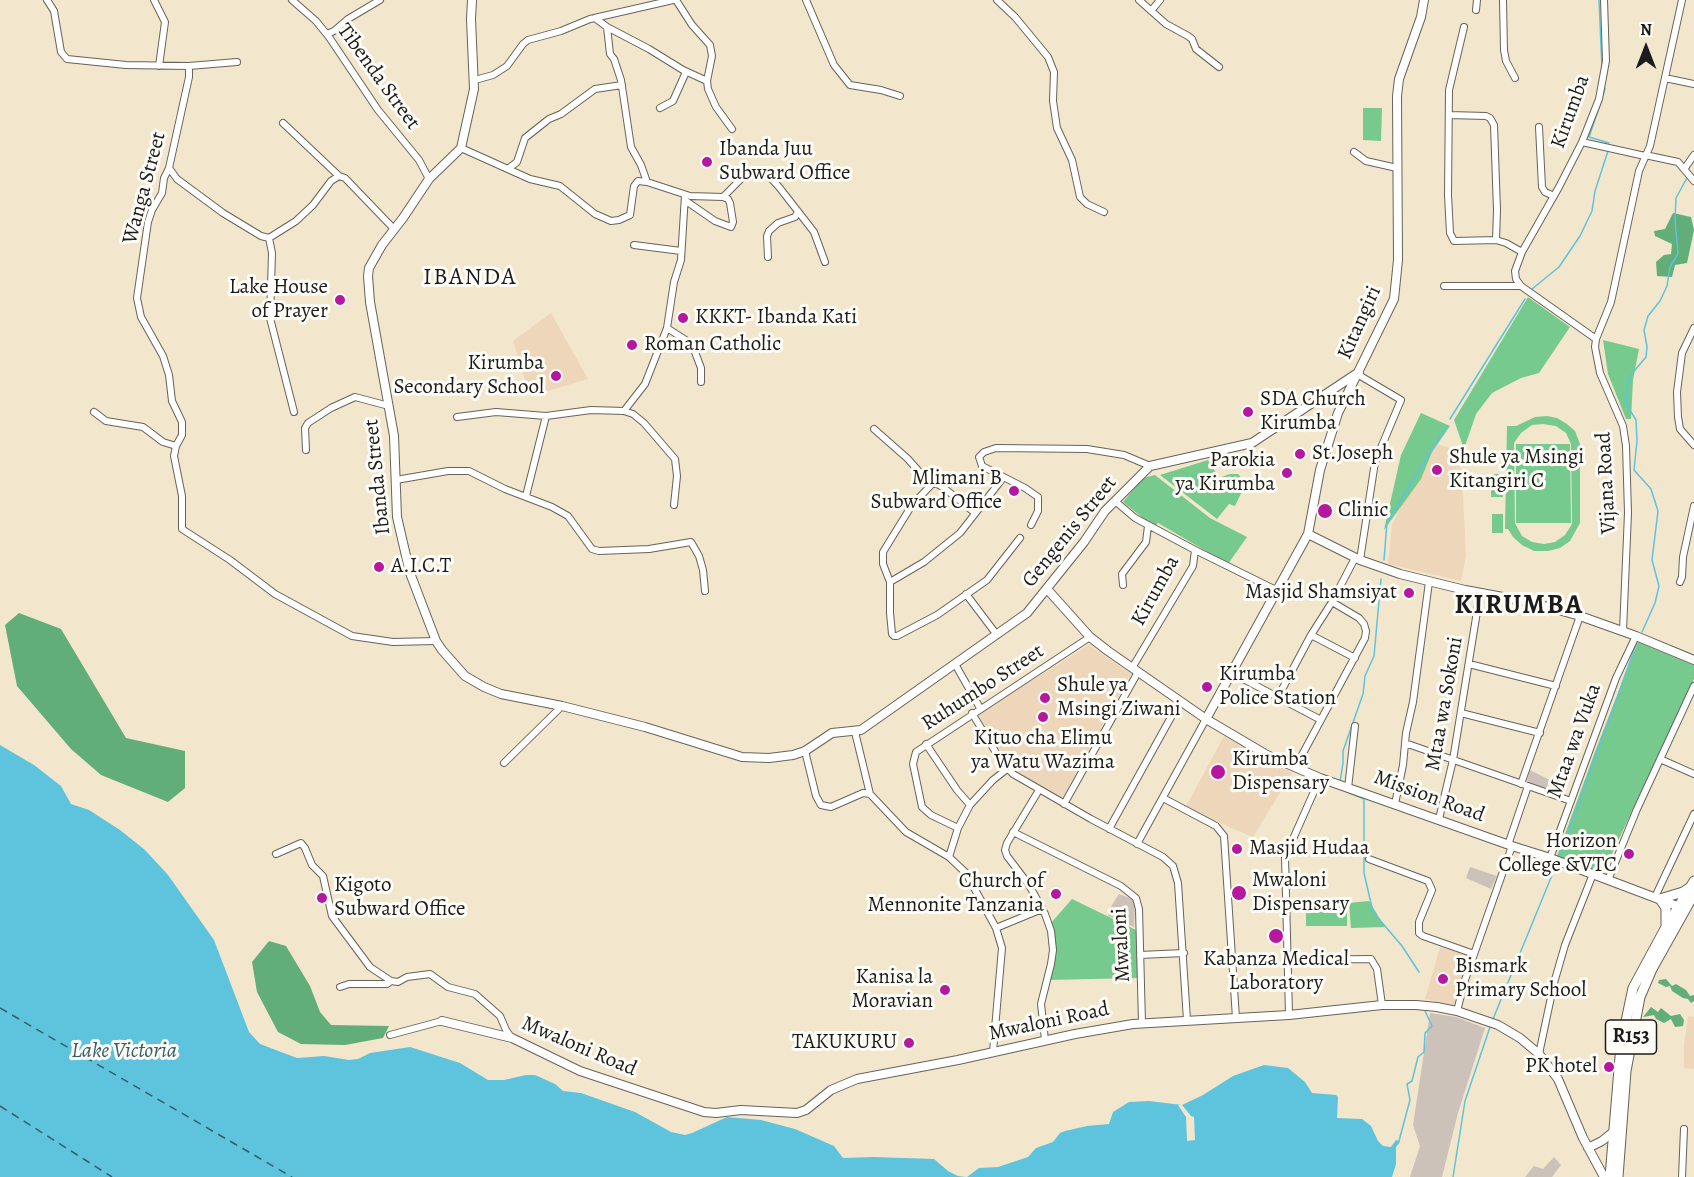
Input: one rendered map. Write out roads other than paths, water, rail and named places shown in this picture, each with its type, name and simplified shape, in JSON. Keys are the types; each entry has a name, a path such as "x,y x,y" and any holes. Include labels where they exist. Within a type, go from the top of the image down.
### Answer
{"main road":[{"path":"1666,927 1666,909 1658,898 1693,887"},
{"name":"R153","path":"1618,1177 1626,1071 1640,998 1693,887"},
{"name":"R153","path":"1610,1177 1621,1044 1634,988 1666,927 1683,908"}],"street":[{"path":"47,0 54,11 61,52 67,59 159,66 237,62"},
{"path":"154,0 165,22 159,66"},
{"name":"Tibenda Street","path":"292,0 327,34 378,110 419,160 429,179"},
{"path":"327,34 380,0"},
{"path":"472,0 471,39 475,80 473,99 461,148 538,182 560,186 595,214 611,221 630,215 634,186 638,182 647,182 686,198 715,221 731,227 733,222 728,199 723,196 686,198"},
{"path":"475,80 493,75 507,66 522,44 528,40 595,18 674,0 710,45 712,56 707,81 712,99 732,129"},
{"path":"806,0 834,65 850,86 881,90 900,96"},
{"path":"997,0 1015,17 1048,57 1054,72 1053,101 1057,128 1072,160 1080,197 1087,204 1104,212"},
{"path":"1139,0 1166,24 1192,39 1197,49 1219,67"},
{"path":"1151,11 1160,0"},
{"name":"Kitangiri","path":"1206,719 1308,534 1324,456 1338,413 1390,310 1396,290 1397,96 1400,79 1425,0"},
{"path":"1476,10 1477,0"},
{"path":"1503,0 1504,50 1506,61 1515,78"},
{"name":"Kirumba","path":"1521,286 1516,279 1515,271 1522,252 1582,142 1599,99 1606,61 1604,0"},
{"path":"1444,285 1521,286 1596,339 1611,302 1640,171 1650,146 1682,0"},
{"path":"595,18 686,72 707,81"},
{"path":"607,27 610,54 617,66 622,85 631,147 647,182"},
{"path":"1464,27 1452,73 1449,115 1448,195 1451,237 1454,241 1459,242 1496,240 1522,252"},
{"name":"Wanga Street","path":"189,66 189,77 169,168 164,178 162,193 148,222 137,298 141,316 163,356 174,406 182,422 182,435 174,456 182,496 182,529 230,560 275,594 352,636 393,642 436,641"},
{"path":"660,108 673,100 686,72"},
{"path":"1665,78 1694,84"},
{"path":"509,168 517,162 525,138 549,119 561,114 595,89 622,85"},
{"path":"1449,115 1486,116 1492,120 1495,130 1496,240"},
{"path":"283,123 339,176 345,178 394,229"},
{"name":"Kirumba","path":"1539,127 1542,187 1545,192 1554,196"},
{"path":"1582,142 1645,156 1671,159 1678,162 1689,175"},
{"name":"Ibanda Street","path":"461,148 429,179 375,255 368,276 370,302 394,436 397,518 410,573 436,641 465,676 501,694 645,726 742,757 782,757 805,751"},
{"path":"1354,152 1366,161 1397,168"},
{"path":"1689,175 1694,155"},
{"path":"169,168 172,175 223,213 261,236 269,238 296,221 313,205 331,181 339,176"},
{"path":"723,196 751,171 767,174 814,232 825,262"},
{"path":"624,411 645,384 667,328 674,282 679,269 686,198"},
{"path":"768,257 767,236 769,231 778,223 795,217 798,212"},
{"path":"269,238 272,253 270,318 294,412"},
{"path":"634,245 681,251"},
{"path":"667,328 692,344 701,368 701,382"},
{"path":"1694,328 1682,353 1677,392 1680,429 1694,446"},
{"name":"Vijana Road","path":"1596,339 1595,347 1600,373 1623,426 1626,446 1628,513 1623,631"},
{"path":"1031,525 1038,510 1038,497 982,466 980,457 984,452 996,448 1087,449 1124,455 1150,465 1252,443 1358,373 1401,400 1375,462 1358,559 1311,635 1278,697"},
{"path":"306,450 305,428 314,417 326,410 355,397 389,406"},
{"path":"457,417 496,412 546,416 591,410 624,411 633,414 644,423 675,459 677,476 674,505"},
{"path":"94,412 106,421 143,427 163,442 176,446"},
{"path":"525,496 546,416"},
{"path":"874,429 908,459 922,475 975,513"},
{"name":"Gengenis Street","path":"855,732 997,636 1027,613 1115,501 1150,465"},
{"path":"396,480 448,471 469,471 568,516 591,549 599,551 664,547 691,542 704,570 705,591"},
{"path":"890,582 936,554 960,533 1003,478"},
{"path":"934,482 912,505 883,552 883,564 890,582 890,613 894,636 937,615 987,580 1020,538"},
{"name":"Kirumba","path":"1115,501 1148,526 1195,550 1193,566 1135,670"},
{"path":"1680,582 1694,506"},
{"path":"1123,585 1122,574 1146,542 1148,526"},
{"path":"1308,534 1358,559 1400,574 1530,602 1580,616 1694,660"},
{"path":"1195,550 1278,591"},
{"path":"1395,804 1402,774 1429,582"},
{"path":"1047,589 1090,637 1206,719 1137,844"},
{"name":"Mtaa wa Sokoni","path":"1439,819 1453,760 1480,593"},
{"path":"966,594 997,636"},
{"path":"1294,768 1365,638 1364,624 1359,618 1332,602"},
{"path":"1457,1011 1510,846 1540,733 1580,616"},
{"path":"1311,635 1354,658"},
{"name":"Mtaa wa Vuka","path":"1552,859 1616,678 1636,636"},
{"name":"Ruhumbo Street","path":"958,828 931,815 922,807 914,772 914,757 926,744 1090,637"},
{"path":"1469,663 1556,686"},
{"path":"955,664 980,708"},
{"path":"1064,804 1135,670"},
{"path":"1232,673 1321,720"},
{"path":"1608,880 1694,686"},
{"path":"1109,829 1179,701"},
{"path":"504,763 562,706"},
{"path":"972,713 1007,769 1039,790 1162,857 1176,870 1184,953 1187,1020"},
{"path":"1461,713 1540,733"},
{"name":"Mission Road","path":"1206,719 1294,768 1510,846 1564,863 1683,908"},
{"path":"1348,788 1355,726"},
{"path":"870,794 863,793 831,807 821,805 816,796 805,751 832,733 855,732 870,794 906,832 949,857 966,873 996,928 1002,948 993,1052"},
{"path":"1405,743 1571,801"},
{"path":"926,744 970,805"},
{"path":"1660,759 1694,774"},
{"path":"949,857 958,828 970,805 993,780 1007,769"},
{"path":"1289,1015 1285,857 1320,778"},
{"path":"1039,790 1013,832 1005,847 1005,853 1029,885 1051,931 1053,950 1041,1004 1045,1040"},
{"path":"1163,798 1215,826 1224,836 1236,1018"},
{"path":"1658,898 1694,814"},
{"name":"Mwaloni","path":"1013,832 1131,892 1136,898 1140,909 1142,1023"},
{"path":"276,854 301,843 312,865 323,876 326,896 336,921 370,967 391,981 398,982 407,977 430,974 448,987 476,994 500,1016 512,1038"},
{"path":"1369,859 1428,881 1432,890 1419,922 1419,933 1474,954"},
{"path":"1539,1054 1565,945 1593,874"},
{"path":"996,928 1042,909"},
{"path":"1140,955 1184,953"},
{"path":"1287,960 1371,959 1377,969 1382,1005"},
{"path":"340,987 349,984 387,984 391,981"},
{"name":"Mwaloni Road","path":"442,1021 512,1038 580,1071 648,1095 710,1113 741,1110 797,1113 806,1110 831,1090 843,1084 892,1071 1142,1023 1289,1015 1382,1005 1416,1005 1457,1011 1488,1020 1520,1038 1539,1054 1558,1079 1588,1148 1604,1177"},
{"path":"433,1019 442,1021"},
{"path":"390,1035 442,1021"},
{"path":"1682,1177 1684,1129"},
{"path":"1588,1148 1613,1132"},
{"path":"1595,1162 1598,1177"}],"water":[{"name":"Lake Victoria","path":"0,745 34,765 61,786 71,804 89,810 120,830 145,850 168,875 214,940 249,1032 260,1044 297,1058 324,1056 349,1060 358,1059 370,1053 410,1047 460,1063 488,1080 535,1075 555,1084 563,1091 581,1093 635,1112 671,1132 685,1135 727,1117 761,1120 795,1129 834,1146 843,1158 934,1159 948,1171 966,1177 0,1177"},
{"path":"1264,1065 1288,1068 1305,1082 1312,1093 1336,1095 1338,1097 1337,1118 1362,1119 1371,1126 1383,1146 1391,1147 1396,1140 1399,1141 1392,1177 967,1177 979,1168 998,1167 1028,1157 1036,1148 1053,1142 1060,1133 1065,1131 1109,1124 1113,1112 1129,1102 1149,1101 1182,1105 1233,1076"}],"waterway":[{"path":"1599,0 1602,68"},
{"path":"1599,82 1600,76"},
{"path":"1602,98 1605,89 1603,86"},
{"path":"1600,105 1589,137 1609,143"},
{"path":"1532,289 1559,267 1580,236 1592,211 1595,191 1608,151"},
{"path":"1642,632 1655,603 1659,586 1652,560 1658,511 1651,489 1634,470 1637,441 1636,420 1626,404 1627,387 1630,376 1646,357 1644,330 1648,316 1660,301 1667,286 1670,267 1678,254 1676,198 1688,176"},
{"path":"1450,419 1525,299"},
{"path":"1384,560 1387,522 1446,427"},
{"path":"1340,782 1343,751 1363,694 1365,676 1374,656 1381,579"},
{"path":"1559,859 1637,642"},
{"path":"1347,792 1364,799 1364,873 1373,912 1402,946 1419,972"},
{"path":"1493,1019 1557,863"},
{"path":"1399,1141 1410,1100 1407,1084 1412,1081 1418,1057 1424,1052 1425,1033 1432,1026 1425,1011"},
{"path":"1453,1177 1465,1101 1490,1027"}],"place":[{"name":"Ibanda Juu Subward Office","path":"707,162"},
{"name":"Lake House of Prayer","path":"340,300"},
{"name":"KKKT- Ibanda Kati","path":"683,318"},
{"name":"Roman Catholic","path":"632,345"},
{"name":"Kirumba Secondary School","path":"556,376"},
{"name":"SDA Church Kirumba","path":"1248,412"},
{"name":"St.Joseph","path":"1300,454"},
{"name":"Shule ya Msingi Kitangiri C","path":"1437,470"},
{"name":"Parokia ya Kirumba","path":"1287,473"},
{"name":"Mlimani B Subward Office","path":"1014,491"},
{"name":"Clinic","path":"1325,511"},
{"name":"A.I.C.T","path":"379,567"},
{"name":"Masjid Shamsiyat","path":"1409,593"},
{"name":"Kirumba Police Station","path":"1207,687"},
{"name":"Shule ya Msingi Ziwani","path":"1045,698"},
{"name":"Kituo cha Elimu ya Watu Wazima","path":"1043,717"},
{"name":"Kirumba Dispensary","path":"1218,772"},
{"name":"Masjid Hudaa","path":"1237,849"},
{"name":"Horizon College &VTC","path":"1629,854"},
{"name":"Mwaloni Dispensary","path":"1239,893"},
{"name":"Church of Mennonite Tanzania","path":"1056,894"},
{"name":"Kigoto Subward Office","path":"322,898"},
{"name":"Kabanza Medical Laboratory","path":"1276,936"},
{"name":"Bismark Primary School","path":"1443,979"},
{"name":"Kanisa la Moravian","path":"945,990"},
{"name":"TAKUKURU","path":"909,1043"},
{"name":"PK hotel","path":"1609,1067"}],"district":[{"name":"IBANDA","path":"470,278"},
{"name":"KIRUMBA","path":"1519,606"}]}
